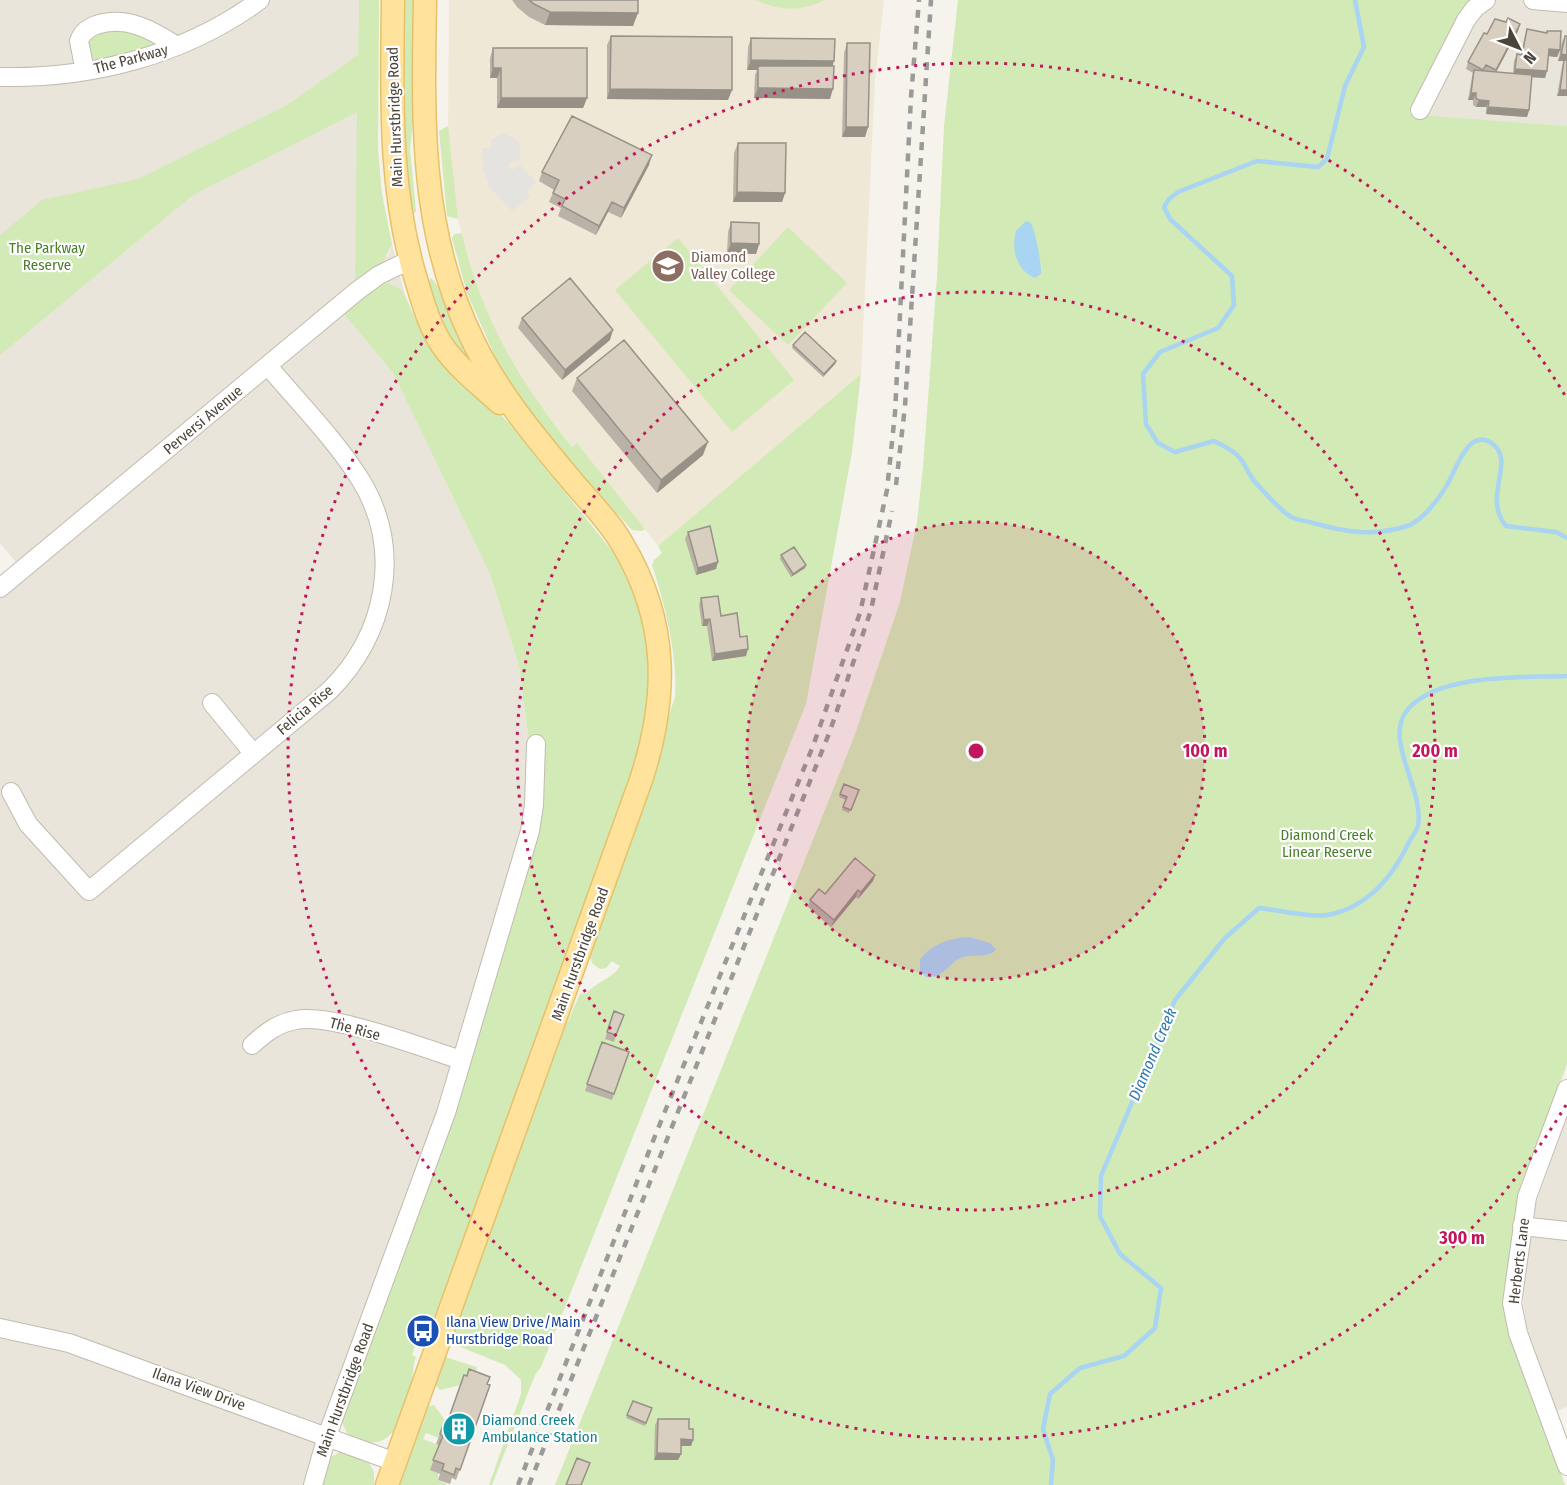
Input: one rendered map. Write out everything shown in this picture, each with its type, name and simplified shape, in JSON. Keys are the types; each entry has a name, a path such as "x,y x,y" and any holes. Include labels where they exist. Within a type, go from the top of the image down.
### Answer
{"main road":[{"name":"Main Hurstbridge Road","path":"393,0 393,156 397,196 410,260 425,309 442,345 537,440"},
{"name":"Main Hurstbridge Road","path":"387,1485 641,780 650,753 660,699 658,646 640,579 622,543 537,440 495,380 473,341 438,247 426,177 424,142 425,0"},
{"path":"410,260 438,247"}],"street":[{"name":"The Parkway","path":"0,77 45,76 135,61 177,46 226,22 260,0"},
{"path":"1420,110 1466,20 1475,8 1486,0"},
{"path":"1533,0 1567,3"},
{"name":"The Parkway","path":"85,71 79,45 80,37 87,30 99,24 121,22 138,25 177,46"},
{"name":"Perversi Avenue","path":"0,588 370,281 410,260"},
{"name":"Felicia Rise","path":"12,792 28,824 89,891 329,691 351,668 369,638 377,618 384,582 384,543 369,495 350,465 268,366"},
{"path":"212,703 254,753"},
{"name":"Main Hurstbridge Road","path":"313,1485 327,1436 439,1131 530,831 534,805 536,744"},
{"name":"The Rise","path":"252,1045 282,1024 313,1019 344,1024 461,1060"},
{"name":"Herberts Lane","path":"1567,1089 1527,1197 1512,1292 1513,1313 1567,1466"},
{"path":"1522,1227 1567,1230"},
{"name":"Ilana View Drive","path":"0,1328 69,1343 395,1462"}],"shaded area":[{"path":"0,0 359,0 356,282 388,255 392,244 405,295 403,291 344,314 393,373 490,574 519,666 529,741 527,814 438,1114 306,1485 0,1485 0,598 27,575 0,543"},
{"name":"Diamond Valley College","path":"449,0 884,0 875,80 861,374 658,546 577,443 572,447 523,383 496,334 475,280 458,219 448,143"},
{"path":"1471,0 1567,0 1567,126 1408,114"},
{"path":"503,133 518,141 520,147 520,161 509,162 509,168 512,170 520,165 536,182 527,191 530,197 512,211 489,187 483,169 482,148 491,148 491,140"},
{"path":"1567,1116 1567,1407 1557,1411 1526,1325 1522,1292 1536,1203"}],"green space":[{"name":"The Parkway Reserve","path":"359,0 379,0 378,150 382,194 392,244 384,260 355,283 357,112 193,195 0,355 0,235 42,200 138,179 287,105 358,55"},
{"path":"402,0 417,0 415,102 410,149 416,211 412,217 400,112"},
{"path":"756,0 824,0 807,7 790,9"},
{"name":"Diamond Creek Linear Reserve","path":"958,0 1471,0 1440,53 1409,114 1567,126 1567,1064 1518,1203 1503,1298 1506,1321 1565,1485 555,1485 854,737 900,602 917,522 923,467 937,276 944,126"},
{"path":"107,29 137,31 152,41 147,49 97,60 88,55 86,39"},
{"path":"448,126 458,219 447,216 439,131"},
{"path":"788,227 847,283 788,345 729,290"},
{"path":"462,233 480,293 518,372 552,422 572,447 577,443 645,529 642,531 632,530 567,459 507,383 467,293 452,238 454,234"},
{"path":"678,238 794,380 732,432 615,290"},
{"path":"430,278 436,283 452,309 490,382 445,336 429,286"},
{"path":"389,283 403,291 427,345 508,422 613,552 628,579 644,624 650,680 643,744 442,1302 426,1330 421,1328 412,1355 416,1357 404,1414 391,1434 383,1440 372,1442 361,1440 347,1433 341,1420 535,832 529,741 519,666 490,574 393,373 344,314 377,286"},
{"path":"861,374 852,452 806,704 541,1367 535,1375 492,1485 489,1485 521,1394 521,1380 505,1365 451,1343 545,1072 580,994 587,993 620,966 612,961 606,968 600,969 593,964 589,956 675,697 670,630 652,565 662,553 658,546"},
{"path":"445,1357 477,1367 474,1382 440,1390 435,1385"},
{"path":"434,1405 447,1423 439,1438 426,1433 423,1439 439,1445 438,1480 448,1485 400,1485 428,1406"},
{"path":"340,1452 369,1463 374,1472 374,1485 319,1485 329,1458"}],"water":[{"path":"1026,221 1033,227 1039,256 1041,274 1035,278 1023,270 1015,252 1016,231"},
{"path":"969,937 990,943 996,950 987,955 964,957 936,976 926,977 920,971 920,960 935,946 948,940"}],"building":[{"path":"529,0 638,0 638,13 550,12"},
{"path":"1508,18 1520,24 1496,70 1486,65 1483,70 1468,62 1484,33 1487,34 1495,19 1506,22"},
{"path":"1527,29 1547,33 1547,31 1561,31 1560,50 1549,49 1547,71 1515,69 1517,54 1522,55"},
{"path":"611,36 732,37 732,90 610,89"},
{"path":"1565,36 1567,36 1567,55 1561,54"},
{"path":"751,38 835,39 834,61 751,60"},
{"path":"847,43 870,43 868,127 846,127"},
{"path":"493,48 587,48 587,98 501,98 501,68 493,68"},
{"path":"1564,60 1567,60 1567,90 1560,90"},
{"path":"758,66 834,66 833,89 758,88"},
{"path":"1474,70 1532,75 1529,110 1488,107 1489,101 1479,100 1476,98 1476,93 1471,93"},
{"path":"572,116 652,155 624,208 612,202 599,226 562,206 565,199 553,193 559,180 542,172"},
{"path":"738,143 786,143 785,193 737,192"},
{"path":"731,222 759,223 759,244 731,243"},
{"path":"570,278 613,330 565,370 522,318"},
{"path":"805,332 836,361 824,374 793,345"},
{"path":"624,340 708,442 661,480 577,378"},
{"path":"710,526 718,562 698,568 688,532"},
{"path":"794,547 806,565 793,574 781,555"},
{"path":"718,596 721,616 737,613 740,637 747,636 748,649 715,654 710,619 704,620 701,598"},
{"path":"844,784 859,790 851,810 843,807 847,797 840,794"},
{"path":"855,858 875,875 861,892 858,890 834,920 810,900 819,889 825,894"},
{"path":"614,1011 624,1015 616,1035 607,1032"},
{"path":"602,1042 629,1052 614,1094 587,1084"},
{"name":"Diamond Creek Ambulance Station","path":"469,1369 490,1377 487,1384 490,1385 460,1470 456,1468 454,1475 442,1470 444,1464 433,1460 443,1436 440,1434 443,1425 446,1426 464,1375 467,1376"},
{"path":"633,1401 652,1408 646,1423 627,1415"},
{"path":"658,1419 689,1419 689,1429 693,1429 693,1440 681,1439 681,1454 657,1453"},
{"path":"577,1458 590,1463 581,1485 566,1485"}],"waterway":[{"name":"Diamond Creek","path":"1355,0 1364,47 1345,86 1327,159 1318,167 1257,161 1178,192 1169,199 1164,207 1170,219 1232,276 1234,305 1218,328 1160,352 1143,374 1146,424 1158,443 1175,452 1214,441 1232,451 1242,460 1260,487 1291,517 1337,529 1360,532 1395,529 1413,523 1430,509 1444,491 1464,451 1477,440 1485,440 1500,452 1501,471 1497,504 1499,515 1506,526 1556,532 1567,538"},
{"name":"Diamond Creek","path":"1051,1485 1053,1460 1043,1429 1050,1394 1080,1368 1124,1356 1155,1328 1161,1288 1120,1254 1100,1216 1101,1176 1175,1000 1225,938 1259,908 1303,915 1327,915 1341,911 1366,898 1387,878 1403,855 1418,826 1416,796 1401,749 1402,720 1409,708 1423,697 1462,683 1506,678 1567,676"}],"railway":[{"path":"518,1485 655,1136 813,746 860,613 887,490 895,413 911,97 919,0"},
{"path":"896,485 905,406 931,0"},
{"path":"529,1485 830,731 871,610 892,511"}],"place":[{"name":"Diamond Valley College","path":"668,266"},
{"name":"Ilana View Drive/Main Hurstbridge Road","path":"423,1331"},
{"name":"Diamond Creek Ambulance Station","path":"459,1429"}]}
